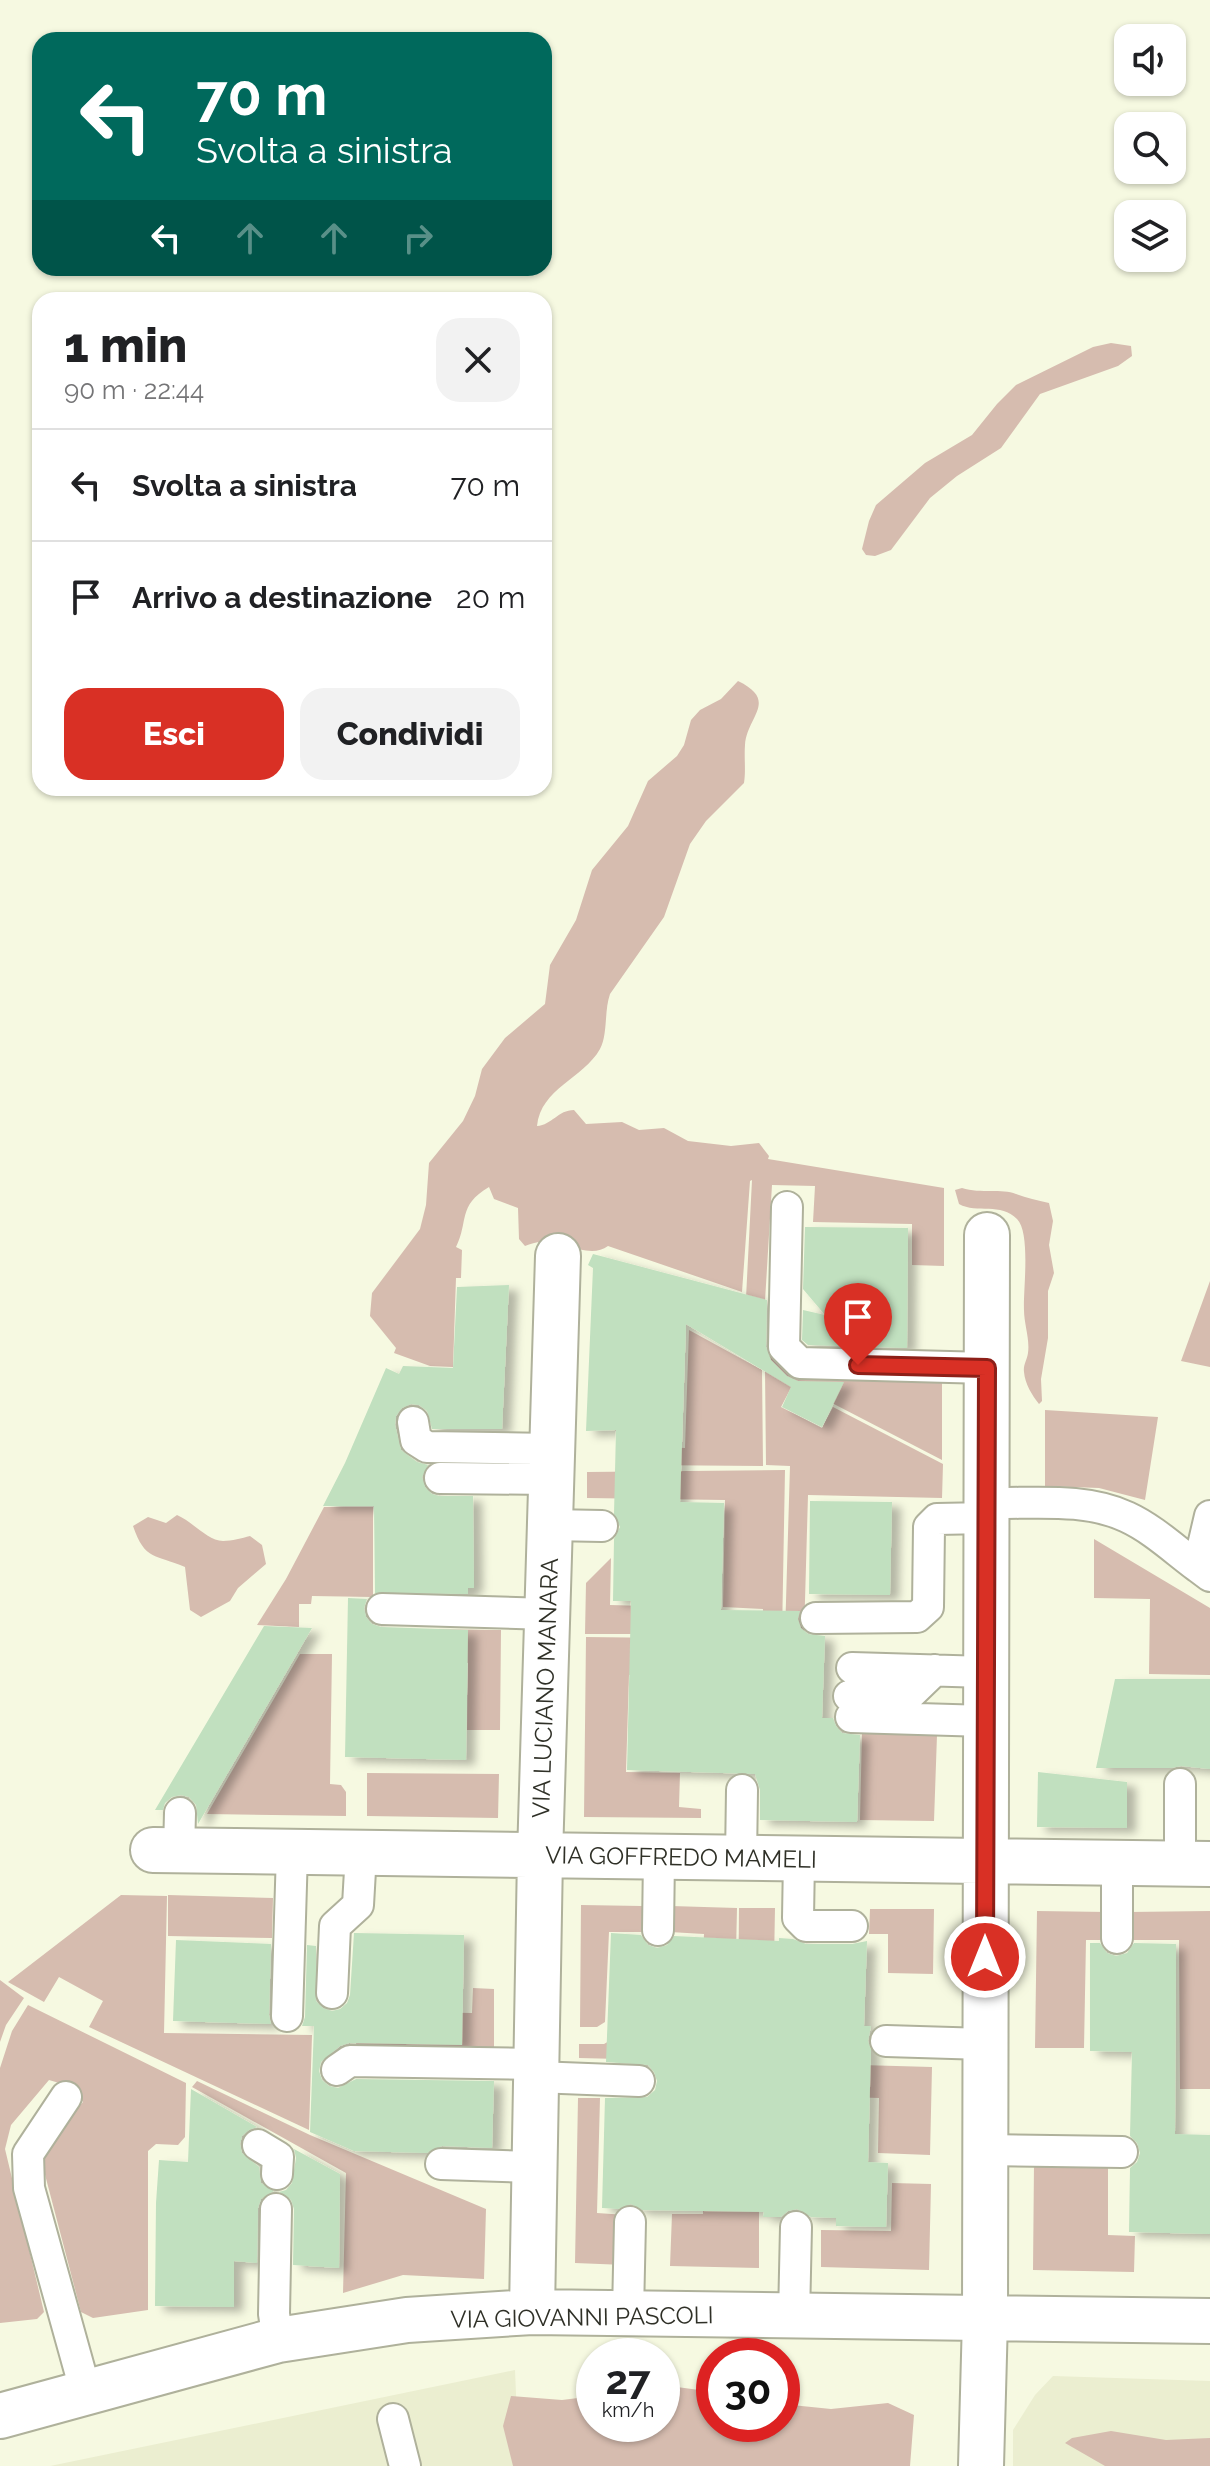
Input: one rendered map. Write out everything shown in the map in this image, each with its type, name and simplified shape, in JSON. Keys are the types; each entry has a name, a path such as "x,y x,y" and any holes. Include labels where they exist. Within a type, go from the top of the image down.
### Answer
{"street":[{"path":"981,2466 985,2319 987,1235"},
{"name":"VIA LUCIANO MANARA","path":"532,2312 540,1856 558,1256"},
{"name":"VIA GOFFREDO MAMELI","path":"171,1838 292,1852 1195,1864"},
{"name":"VIA GIOVANNI PASCOLI","path":"0,2416 278,2340 407,2320 532,2312 1210,2321"}],"lane":[{"path":"787,1207 784,1347 800,1363 987,1368"},
{"path":"413,1422 416,1440 427,1447 552,1464"},
{"path":"440,1478 552,1464"},
{"path":"816,1618 917,1617 928,1607 929,1527 937,1519 987,1511 1081,1504 1108,1510 1151,1531 1204,1572"},
{"path":"1204,1572 1210,1516"},
{"path":"550,1525 602,1526"},
{"path":"382,1609 548,1614"},
{"path":"986,1672 935,1670 907,1697 851,1694 986,1721"},
{"path":"1180,1784 1195,1864"},
{"path":"741,1858 742,1790"},
{"path":"287,2016 292,1852"},
{"path":"332,1993 335,1926 358,1905 361,1853"},
{"path":"658,1930 659,1857"},
{"path":"799,1859 798,1918 806,1926 852,1926"},
{"path":"1117,1863 1117,1938"},
{"path":"886,2041 985,2044"},
{"path":"337,2070 350,2061 536,2070 639,2081"},
{"path":"66,2097 28,2154 29,2188 86,2393"},
{"path":"258,2145 278,2157 277,2174"},
{"path":"985,2150 1122,2152"},
{"path":"441,2164 535,2167"},
{"path":"276,2209 274,2314 278,2340"},
{"path":"628,2313 630,2222"},
{"path":"794,2317 796,2227"},
{"path":"393,2419 405,2466"}],"shaded area":[{"path":"1111,343 1131,346 1132,356 1118,366 1040,394 1001,448 957,476 930,498 891,550 875,556 866,555 862,549 876,505 925,463 972,435 1016,385 1093,347"},
{"path":"738,681 757,695 759,702 745,745 744,783 706,821 690,844 664,917 610,994 600,1049 546,1102 537,1126 574,1110 586,1124 622,1122 639,1130 664,1128 688,1141 731,1146 759,1143 768,1159 944,1188 944,1266 912,1265 912,1224 813,1222 815,1186 772,1185 762,1351 804,1378 942,1383 942,1460 743,1357 752,1180 742,1292 608,1246 594,1251 542,1242 525,1246 519,1239 518,1208 494,1199 489,1187 468,1207 456,1247 462,1250 461,1278 456,1278 453,1367 430,1366 394,1353 396,1348 370,1316 372,1293 420,1229 426,1205 429,1163 463,1121 475,1096 482,1069 505,1038 545,1004 550,965 576,920 592,870 628,826 648,781 677,756 684,745 691,720 700,710 721,699"},
{"path":"955,1190 1010,1192 1049,1203 1053,1221 1049,1245 1054,1273 1048,1291 1048,1338 1041,1379 1042,1401 1039,1404 1029,1389 1024,1372 1028,1348 1024,1310 1025,1249 1021,1226 1017,1219 1004,1211 959,1204"},
{"path":"1210,1281 1210,1367 1181,1361"},
{"path":"689,1330 762,1370 763,1466 641,1465 641,1446 685,1448"},
{"path":"765,1371 792,1386 781,1407 822,1428 833,1407 943,1464 942,1498 808,1495 804,1636 785,1635 790,1466 766,1465"},
{"path":"1045,1410 1158,1417 1145,1500 1099,1488 1045,1486"},
{"path":"785,1470 782,1636 762,1635 763,1609 723,1607 725,1500 587,1498 587,1472"},
{"path":"324,1507 373,1507 373,1597 312,1596 311,1604 299,1604 299,1627 257,1625 286,1579"},
{"path":"177,1515 217,1540 250,1536 262,1545 266,1564 238,1588 230,1601 201,1617 190,1610 185,1567 152,1555 142,1545 133,1526 148,1517 166,1523"},
{"path":"1094,1539 1210,1608 1210,1675 1149,1674 1150,1599 1094,1598"},
{"path":"611,1558 610,1605 718,1608 718,1634 585,1634 586,1583"},
{"path":"418,1629 501,1630 500,1730 467,1730 468,1663 418,1662"},
{"path":"586,1637 757,1639 695,1676 629,1675 626,1772 680,1773 679,1807 701,1809 701,1818 584,1817"},
{"path":"300,1654 332,1654 330,1784 341,1785 346,1792 346,1816 207,1814"},
{"path":"862,1731 937,1735 934,1821 860,1820"},
{"path":"367,1773 499,1774 498,1818 367,1816"},
{"path":"121,1895 167,1896 164,2033 312,2035 309,2130 89,2027 103,2001 59,1977 44,2002 8,1982"},
{"path":"168,1895 273,1898 272,1938 168,1936"},
{"path":"581,1905 642,1906 642,1932 609,1932 605,2022 597,2027 580,2027"},
{"path":"671,1906 737,1908 734,2043 700,2061 579,2058 579,2044 604,2044 633,2027 700,2028 704,1934 670,1932"},
{"path":"739,1908 775,1908 773,2017 738,2017"},
{"path":"870,1909 934,1909 933,1974 888,1973 888,1934 869,1934"},
{"path":"1037,1911 1108,1912 1107,1940 1086,1940 1084,2048 1035,2048"},
{"path":"1210,1911 1210,2089 1180,2089 1179,1940 1129,1940 1129,1912"},
{"path":"0,1980 24,1998 6,2025 0,2042"},
{"path":"473,1988 494,1989 494,2049 356,2046 358,2011 472,2013"},
{"path":"28,2005 186,2083 185,2137 178,2145 156,2144 148,2151 148,2310 93,2318 81,2312 43,2167 52,2140 83,2102 66,2085 49,2080 11,2125 5,2149 44,2312 37,2319 0,2323 0,2068 12,2031"},
{"path":"789,2063 932,2067 930,2155 878,2153 879,2098 788,2095"},
{"path":"759,2080 759,2268 670,2266 672,2214 703,2214 706,2108"},
{"path":"197,2081 310,2135 486,2209 484,2279 403,2275 343,2293 346,2173 192,2087"},
{"path":"578,2098 600,2098 597,2213 626,2215 625,2265 575,2263"},
{"path":"1034,2164 1108,2165 1108,2235 1135,2236 1134,2272 1033,2270"},
{"path":"892,2183 931,2184 929,2270 821,2267 821,2230 891,2231"},
{"path":"515,2370 519,2466 50,2466"},
{"path":"1053,2376 1210,2381 1210,2466 1013,2466 1013,2430 1035,2395"},
{"path":"680,2387 696,2390 696,2442 800,2442 800,2406 831,2409 888,2403 914,2415 910,2466 513,2466 503,2426 511,2396 576,2398 576,2442 680,2442"},
{"path":"1111,2431 1166,2440 1210,2438 1210,2466 1105,2466 1065,2443 1072,2438"}],"building":[{"path":"805,1227 908,1228 907,1348 808,1345 802,1340 803,1310 825,1315 803,1289"},
{"path":"593,1254 767,1300 766,1347 771,1360 787,1376 798,1381 844,1382 822,1427 782,1407 791,1387 686,1324 680,1502 724,1503 721,1610 800,1611 798,1619 801,1628 808,1634 825,1636 822,1718 833,1718 842,1733 860,1735 857,1822 760,1820 760,1790 755,1774 627,1770 631,1601 613,1601 614,1539 620,1527 614,1514 616,1430 586,1431 593,1268 588,1265"},
{"path":"509,1285 502,1429 432,1429 427,1411 411,1404 402,1408 396,1416 401,1450 417,1462 428,1465 422,1477 425,1487 439,1496 473,1496 474,1588 468,1588 468,1594 375,1593 374,1506 323,1506 386,1368 399,1374 403,1366 453,1368 457,1287"},
{"path":"810,1501 892,1502 890,1595 809,1594"},
{"path":"348,1598 367,1599 364,1608 366,1617 372,1624 381,1627 468,1630 466,1760 345,1757"},
{"path":"264,1626 312,1628 198,1824 196,1805 189,1797 172,1797 163,1810 155,1810"},
{"path":"1115,1679 1210,1679 1210,1769 1181,1766 1096,1768"},
{"path":"1038,1772 1127,1782 1127,1828 1037,1827"},
{"path":"354,1933 464,1935 462,2045 349,2043 340,2046 321,2062 319,2071 322,2080 338,2088 356,2079 494,2081 492,2148 442,2146 427,2153 354,2151 310,2132 314,2026 302,2026 305,2017 307,1945 316,1946 316,2001 332,2011 340,2009 350,1995"},
{"path":"611,1933 641,1935 648,1945 657,1948 667,1945 674,1936 779,1941 779,1938 806,1944 867,1941 864,2026 871,2026 868,2041 871,2050 868,2162 888,2163 886,2227 836,2226 836,2218 811,2217 797,2209 781,2217 763,2217 764,2212 642,2210 631,2204 618,2209 602,2208 605,2098 647,2097 655,2090 657,2081 648,2065 606,2062"},
{"path":"176,1940 271,1944 271,2024 173,2021"},
{"path":"1090,1943 1100,1943 1107,1953 1116,1956 1127,1953 1134,1943 1176,1944 1175,2134 1210,2135 1210,2234 1129,2232 1130,2168 1137,2162 1140,2153 1137,2143 1130,2136 1132,2052 1090,2051"},
{"path":"191,2089 257,2127 242,2136 242,2153 259,2167 261,2183 274,2191 261,2199 258,2208 257,2263 234,2261 234,2307 155,2306 159,2160 188,2162"},
{"path":"294,2149 340,2174 339,2268 293,2265 294,2209 291,2200 279,2192 292,2183 296,2158"}],"route":[{"path":"858,1365 987,1368 985,1957"}]}
